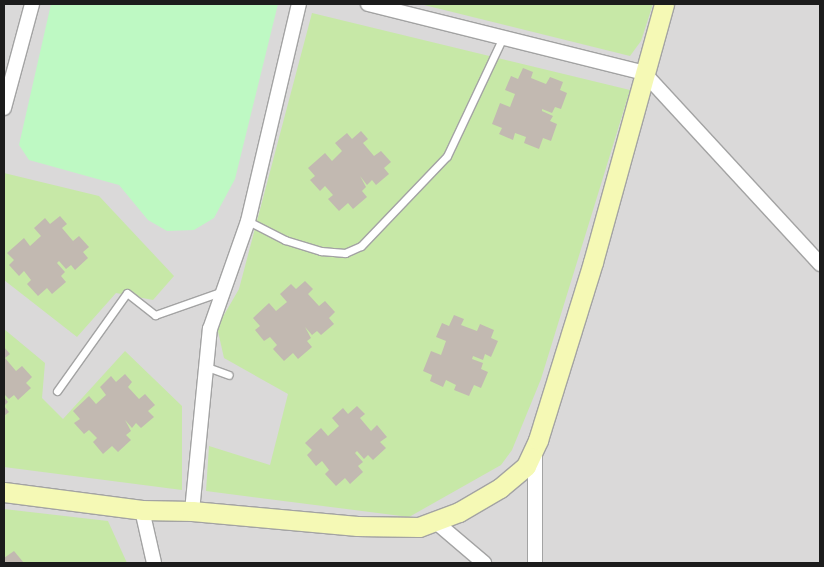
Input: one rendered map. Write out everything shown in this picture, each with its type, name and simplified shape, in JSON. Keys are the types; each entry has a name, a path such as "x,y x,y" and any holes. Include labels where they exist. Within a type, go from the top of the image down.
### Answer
{"street":[{"path":"4,108 32,4"},
{"path":"192,511 210,329 248,221 299,4"},
{"path":"368,4 644,73 820,264"},
{"path":"4,492 142,510 192,511 357,526 419,528 437,523 500,488 526,466 535,447 593,262 664,4"},
{"path":"535,447 535,563"},
{"path":"142,510 154,563"},
{"path":"437,523 484,563"}],"lane":[{"path":"248,221 285,240 321,251 346,253 361,246 447,156 503,37"},
{"path":"58,391 127,293 155,315 223,290"},
{"path":"207,367 229,375"}],"shaded area":[{"path":"4,4 820,4 820,563 4,563"}],"green space":[{"path":"51,4 278,4 235,179 214,218 194,230 167,231 148,220 119,185 29,160 19,145"},
{"path":"420,4 653,4 641,41 630,56"},
{"path":"312,13 630,90 541,379 512,450 501,465 409,517 206,491 209,446 270,465 288,394 224,358 217,327 239,289"},
{"path":"4,173 99,196 174,276 153,300 116,293 77,337 4,280"},
{"path":"4,329 45,363 42,398 63,419 125,351 182,406 182,490 4,467"},
{"path":"4,509 108,521 127,563 4,563"}],"building":[{"path":"523,68 533,72 531,78 546,84 550,77 563,82 560,90 567,93 561,109 555,107 552,113 542,109 542,111 553,116 550,121 557,124 551,141 543,138 539,149 524,143 526,137 515,133 513,140 499,134 502,128 492,124 500,103 510,107 515,94 505,90 511,76 518,79"},
{"path":"361,131 368,139 363,143 374,156 381,151 391,162 384,168 389,174 376,185 372,180 367,185 360,176 366,187 362,191 367,197 353,209 348,203 339,211 328,199 333,195 325,186 320,191 310,180 315,176 308,168 325,153 332,161 342,151 335,143 347,133 352,139"},
{"path":"60,216 67,224 62,228 73,241 79,236 89,247 83,252 88,258 75,270 71,265 66,269 59,261 57,263 65,272 61,276 66,282 52,294 47,288 38,296 27,284 31,280 24,271 19,276 9,265 14,260 7,253 24,238 30,246 41,236 34,228 45,218 50,224"},
{"path":"305,281 313,289 308,294 319,306 325,301 335,312 329,318 334,324 321,335 317,331 312,335 305,327 311,338 307,341 312,347 298,359 293,353 284,361 273,349 277,345 270,337 264,341 255,330 260,326 253,318 269,303 276,311 287,302 280,294 291,284 296,289"},
{"path":"454,315 464,319 461,325 477,331 480,324 494,330 491,338 498,341 491,357 485,354 483,360 473,356 472,359 483,363 481,369 488,372 481,388 474,385 469,396 454,390 456,385 446,380 443,387 430,381 432,375 423,371 431,351 441,355 446,341 436,337 442,323 449,326"},
{"path":"4,347 10,354 5,358 16,371 22,366 32,377 26,383 31,388 18,400 14,395 9,399 4,394"},
{"path":"125,374 132,382 128,387 139,399 145,394 155,405 148,411 154,417 141,428 136,423 132,428 125,420 131,431 126,435 131,440 118,452 112,446 103,454 93,442 97,438 89,430 84,434 74,423 80,419 73,411 89,396 96,404 106,395 100,387 111,376 116,382"},
{"path":"4,397 8,402 4,406"},
{"path":"4,406 9,412 4,416"},
{"path":"357,406 365,414 360,418 371,431 377,425 387,437 380,442 386,448 373,460 368,455 364,459 357,451 355,453 363,462 358,466 363,472 350,484 345,478 336,486 325,474 329,470 322,461 316,466 307,455 312,450 305,443 321,428 328,436 339,426 332,418 343,408 348,414"},
{"path":"14,551 24,563 5,563 4,558"}]}
